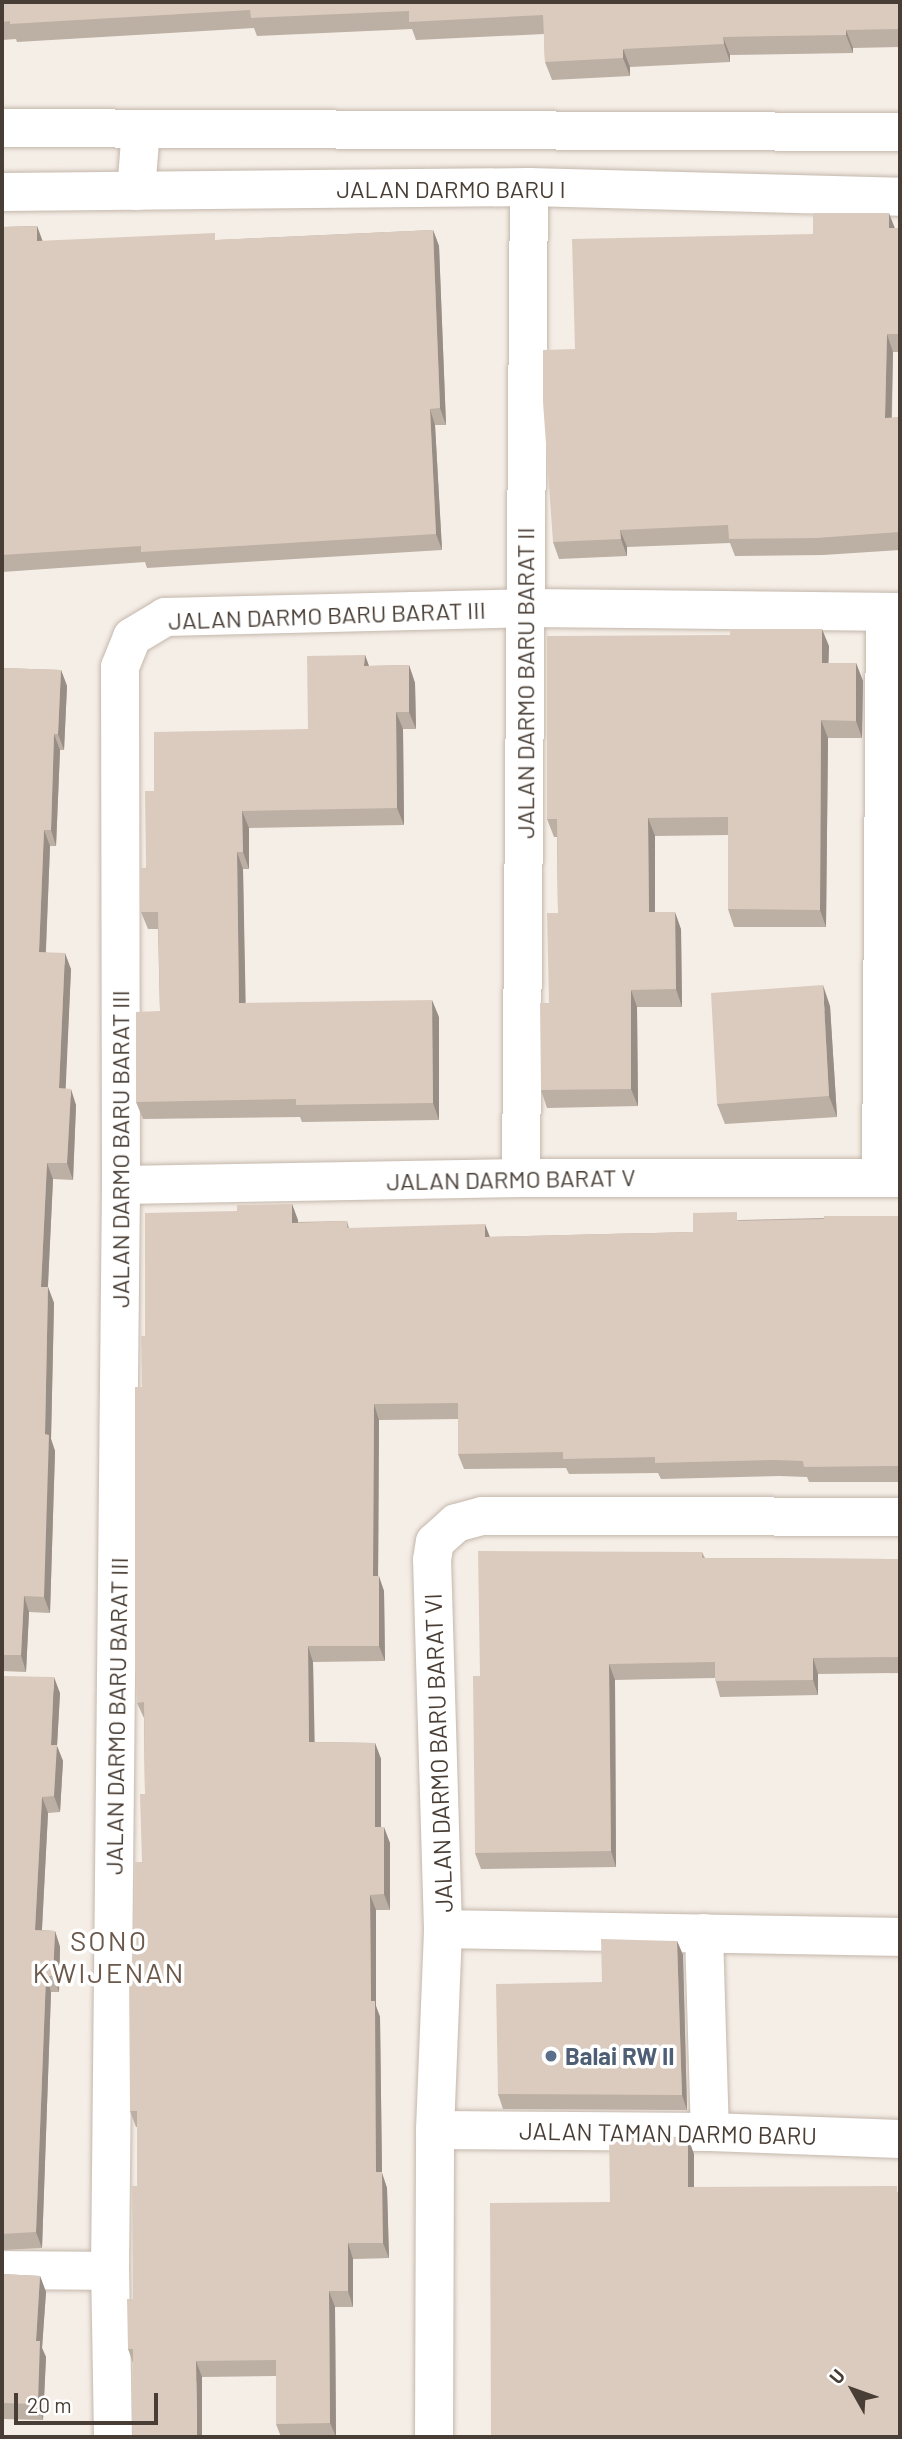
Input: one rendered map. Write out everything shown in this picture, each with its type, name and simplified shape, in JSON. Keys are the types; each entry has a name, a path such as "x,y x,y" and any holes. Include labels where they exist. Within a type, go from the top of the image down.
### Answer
{"street":[{"path":"2,128 900,132"},
{"path":"136,191 141,129"},
{"name":"JALAN DARMO BARU I","path":"2,192 528,187 900,197"},
{"name":"JALAN DARMO BARU BARAT II","path":"521,1178 528,187"},
{"name":"JALAN DARMO BARU BARAT III","path":"113,2437 110,2271 121,1185 120,667 132,637 165,617 526,608 893,612"},
{"path":"891,1178 893,612"},
{"name":"JALAN DARMO BARAT V","path":"121,1185 521,1178 891,1178"},
{"name":"JALAN DARMO BARU BARAT VI","path":"434,2437 435,2130 443,1929 432,1560 435,1542 444,1531 468,1518 482,1516 900,1517"},
{"path":"443,1929 900,1937"},
{"path":"704,1933 710,2132"},
{"name":"JALAN TAMAN DARMO BARU","path":"435,2130 710,2132 900,2139"},
{"path":"2,2270 110,2271"}],"building":[{"path":"2,2 900,2 900,29 846,30 846,35 723,37 724,44 623,49 623,58 545,62 543,15 409,22 409,11 251,18 250,10 10,24 10,21 2,22"},
{"path":"813,213 889,213 889,228 900,228 900,334 887,334 885,418 900,417 900,532 816,538 729,539 728,525 620,530 621,539 553,542 543,402 543,350 575,349 572,239 813,234"},
{"path":"37,226 37,241 215,233 215,240 433,230 440,408 430,409 436,534 141,552 141,546 2,555 2,227"},
{"path":"730,629 822,629 822,663 856,663 856,721 821,720 820,910 728,909 728,817 648,818 649,912 675,912 676,989 631,990 631,1089 541,1090 540,1003 549,1003 547,913 558,913 557,819 547,819 547,636 730,635"},
{"path":"365,655 364,666 409,665 409,712 396,712 397,808 242,811 243,852 237,852 239,1003 432,1000 433,1103 296,1105 296,1099 136,1102 136,1012 160,1011 158,912 141,912 141,868 146,868 145,791 154,791 154,732 308,729 307,656"},
{"path":"2,668 61,670 58,734 54,734 51,830 44,830 39,952 65,953 59,1088 71,1089 67,1163 47,1163 41,1287 48,1287 45,1434 49,1435 44,1597 24,1596 21,1655 2,1655"},
{"path":"823,985 829,1096 717,1104 711,993"},
{"path":"292,1204 292,1223 347,1221 347,1228 485,1224 485,1237 693,1232 693,1213 737,1212 737,1221 824,1219 824,1216 900,1216 900,1466 804,1467 803,1461 773,1460 655,1463 655,1457 563,1459 563,1452 458,1454 458,1403 374,1404 373,1576 379,1576 379,1646 308,1646 309,1742 375,1743 375,1827 384,1827 384,1894 370,1895 371,2001 375,2001 376,2172 382,2172 383,2243 348,2243 348,2291 329,2291 330,2423 276,2424 276,2360 196,2361 197,2436 242,2437 133,2437 133,2349 128,2349 127,2299 133,2299 132,2186 137,2186 137,2111 130,2111 129,1974 133,1973 135,1862 142,1862 140,1794 145,1794 144,1702 137,1703 135,1655 135,1387 142,1387 141,1336 145,1336 145,1213 237,1211 237,1205"},
{"path":"478,1551 702,1552 702,1558 900,1559 900,1657 813,1658 813,1680 715,1681 715,1662 609,1664 611,1851 475,1853 473,1676 480,1676"},
{"path":"2,1676 54,1677 51,1745 57,1745 54,1796 42,1797 35,1930 55,1931 53,1976 46,1976 36,2232 2,2234"},
{"path":"601,1939 677,1941 682,2095 498,2094 496,1984 602,1982"},
{"path":"609,2136 688,2137 688,2187 897,2186 897,2192 900,2192 900,2437 491,2437 490,2203 610,2202"},
{"path":"2,2274 40,2276 36,2341 40,2341 38,2404 2,2403"}],"place":[{"name":"Balai RW II","path":"551,2056"}],"district":[{"name":"SONO KWIJENAN","path":"109,1956"}]}
